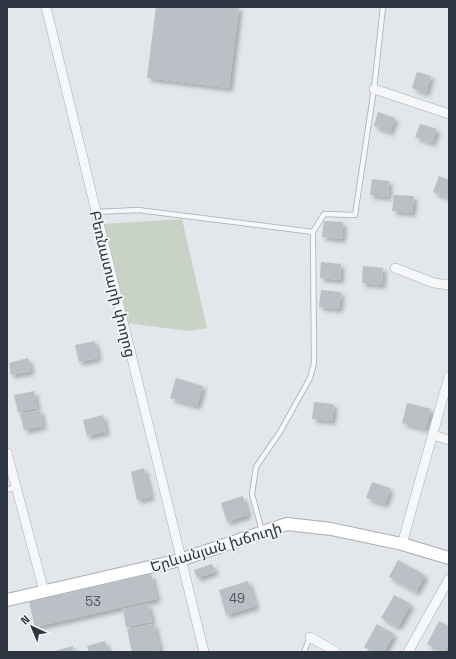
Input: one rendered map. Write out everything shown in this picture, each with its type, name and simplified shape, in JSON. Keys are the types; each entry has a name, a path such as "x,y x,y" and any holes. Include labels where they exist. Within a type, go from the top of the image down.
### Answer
{"main road":[{"name":"Երևանյան խճուղի","path":"7,600 132,573 180,560 287,524 331,529 402,544 449,558"}],"street":[{"name":"Բեռնատարի փողոց","path":"46,7 180,560 204,652"},
{"path":"374,89 449,114"},
{"path":"395,268 434,283 449,285"},
{"path":"402,544 449,376"},
{"path":"432,435 449,440"},
{"path":"7,453 12,488 44,591"},
{"path":"408,652 449,579"},
{"path":"310,637 336,652"}],"lane":[{"path":"263,532 252,494 256,467 280,432 310,378 314,363 313,232 324,214 355,215 374,89 382,7"},
{"path":"96,212 138,210 313,232"},
{"path":"304,652 310,637"}],"green space":[{"path":"182,219 207,328 189,331 126,323 103,224"}],"building":[{"path":"156,7 239,7 229,88 147,78"},
{"path":"417,72 431,76 426,93 412,88"},
{"path":"378,112 395,118 390,132 374,126"},
{"path":"420,124 437,129 432,143 415,137"},
{"path":"439,176 449,180 449,198 433,192"},
{"path":"372,179 389,181 388,197 370,195"},
{"path":"394,195 414,196 412,213 392,211"},
{"path":"324,221 343,222 342,239 322,237"},
{"path":"321,262 341,264 340,280 320,278"},
{"path":"363,266 383,268 382,285 362,283"},
{"path":"321,290 341,292 339,309 319,307"},
{"path":"95,341 98,358 79,362 75,345"},
{"path":"28,358 31,371 11,375 9,363"},
{"path":"176,378 203,386 197,406 170,398"},
{"path":"34,391 37,408 18,412 14,395"},
{"path":"314,402 334,404 332,421 312,419"},
{"path":"407,403 431,409 425,429 402,423"},
{"path":"40,410 43,426 24,430 20,414"},
{"path":"103,415 106,432 87,436 83,420"},
{"path":"144,468 151,497 137,500 131,472"},
{"path":"372,482 390,488 385,504 366,498"},
{"path":"243,496 248,515 227,522 221,503"},
{"path":"398,560 425,575 416,592 389,577"},
{"path":"212,564 215,572 197,578 194,570"},
{"path":"151,574 157,599 35,627 29,602"},
{"path":"248,581 256,606 226,615 219,590"},
{"path":"394,595 411,604 398,627 381,618"},
{"path":"148,604 152,622 126,627 123,609"},
{"path":"439,621 449,626 449,644 445,652 441,652 427,644"},
{"path":"154,624 160,650 132,652 127,629"},
{"path":"377,624 394,634 384,652 373,652 364,647"},
{"path":"105,641 108,652 89,652 87,646"},
{"path":"73,646 74,652 55,652 55,651"}]}
